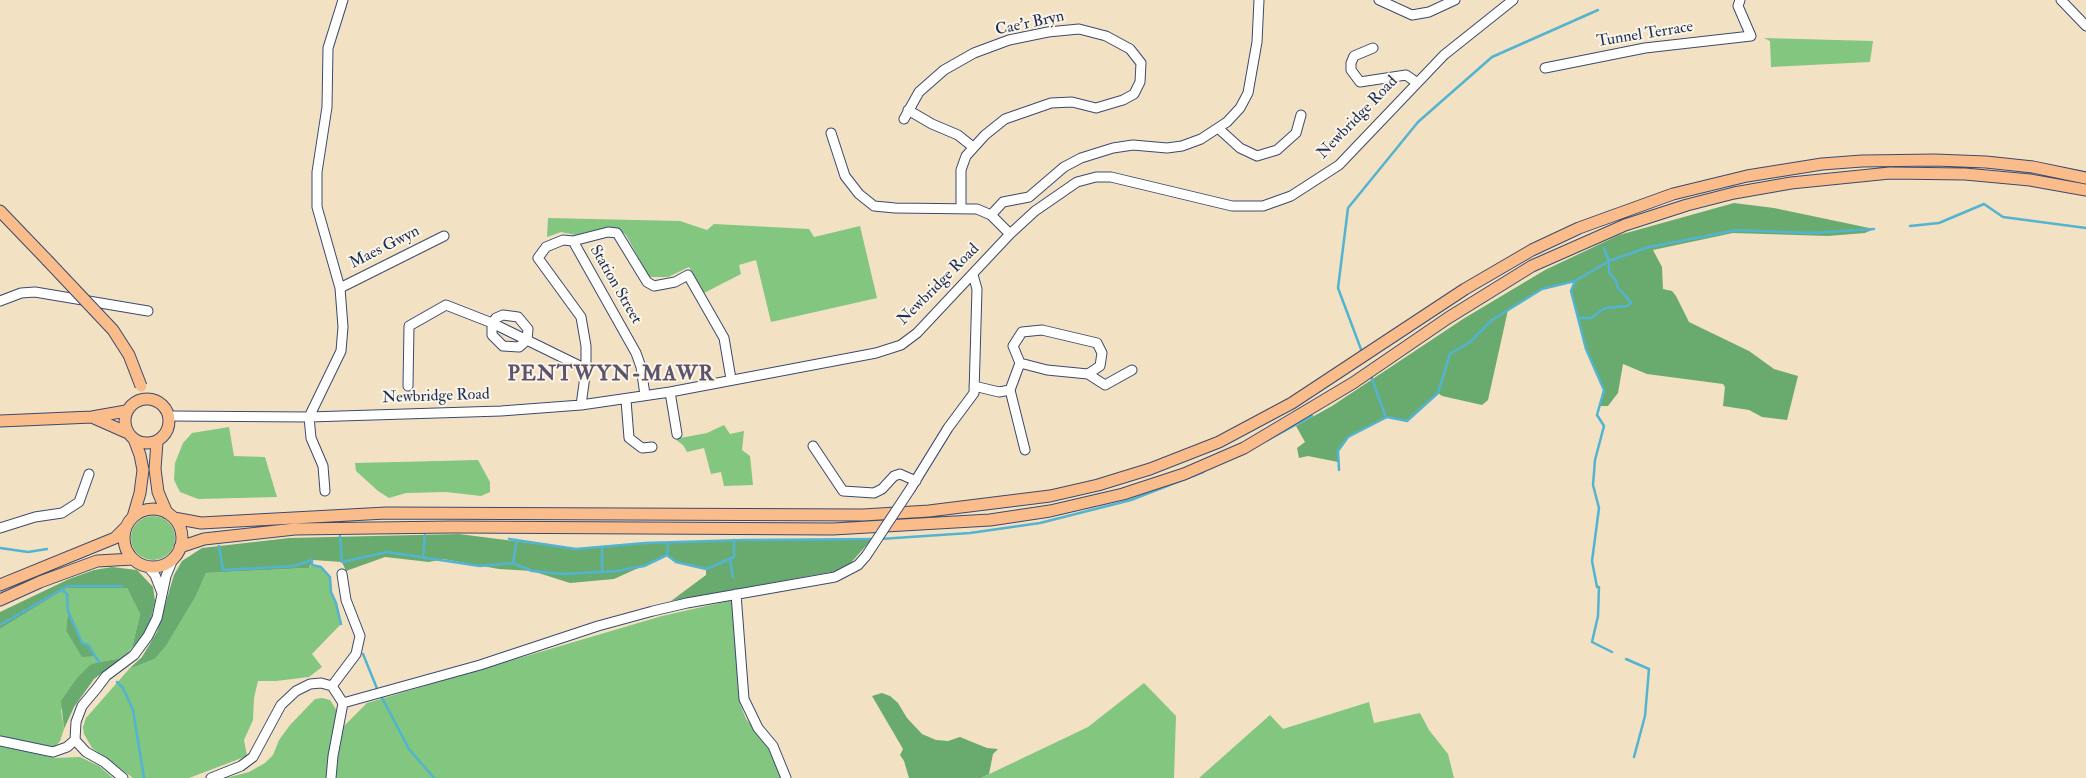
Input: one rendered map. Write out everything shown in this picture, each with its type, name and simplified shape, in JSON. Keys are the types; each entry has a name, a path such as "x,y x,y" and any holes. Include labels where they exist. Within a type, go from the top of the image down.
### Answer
{"main road":[{"path":"0,585 115,538 130,522 146,510 201,523 386,513 863,516 929,511 1050,496 1098,485 1150,469 1219,442 1292,403 1465,289 1532,250 1579,228 1673,194 1711,183 1785,169 1870,161 1935,160 1986,162 2033,167 2086,178"},
{"path":"180,547 204,539 295,529 452,527 833,529 990,520 1050,511 1123,494 1184,474 1244,448 1354,384 1448,318 1532,266 1625,225 1687,205 1734,193 1791,183 1890,172 1974,175 2030,180 2086,190"},
{"path":"0,211 113,330 129,355 147,400"},
{"path":"0,600 40,582 97,561 133,559 148,567 157,567 173,560 180,547 182,536 158,492 155,469 157,442 168,431 169,416 161,404 147,400 135,402 126,411 124,422 143,470 140,493 125,544 133,559"},
{"path":"0,421 92,417 126,411"},
{"path":"92,417 131,436 157,442"}],"street":[{"path":"325,491 323,466 311,438 309,417 341,351 340,288 317,207 317,172 326,107 328,48 343,0"},
{"path":"991,215 1003,202 1029,197 1064,168 1082,158 1113,148 1134,145 1167,148 1182,146 1201,140 1218,128 1240,108 1248,93 1257,42 1259,0"},
{"path":"1379,0 1412,15 1429,12 1455,0"},
{"name":"Newbridge Road","path":"169,416 309,417 501,411 581,405 626,400 670,392 876,352 901,345 917,334 1010,234 1061,191 1077,182 1096,177 1111,177 1232,206 1263,206 1291,196 1339,165 1416,82 1444,55 1513,0"},
{"name":"Tunnel Terrace","path":"1545,68 1645,48 1751,36 1743,22 1738,6 1740,0"},
{"path":"2061,0 2086,26"},
{"name":"Cae'r Bryn","path":"961,208 961,170 966,156 973,146 1005,119 1041,106 1072,102 1096,108 1134,94 1140,82 1141,63 1130,49 1106,36 1079,29 1048,32 1009,40 974,53 944,70 919,92 906,114 958,135 973,146"},
{"path":"1373,48 1354,56 1351,63 1350,70 1360,82 1406,75 1416,82"},
{"path":"1218,128 1240,148 1257,156 1277,150 1296,133 1301,115"},
{"path":"831,133 845,176 859,194 874,206 977,209 991,215 1010,234"},
{"path":"573,241 608,232 617,234 647,282 654,286 688,275 724,338 731,379"},
{"name":"Maes Gwyn","path":"340,288 444,236"},
{"name":"Station Street","path":"581,405 586,369 586,346 581,317 538,258 546,247 563,240 573,241 636,353 641,367 645,396"},
{"path":"343,703 506,657 598,626 687,603 835,577 858,564 866,556 914,485 948,428 974,394 977,289 973,275"},
{"path":"0,301 21,293 34,292 148,311"},
{"path":"408,386 408,326 446,305 527,340 586,369"},
{"path":"503,315 518,318 528,329 527,340 519,347 503,346 492,335 492,324 496,318 503,315"},
{"path":"1025,450 1010,390 1020,363 1014,346 1022,332 1042,330 1097,343 1102,352 1100,366 1088,374"},
{"path":"1020,363 1046,370 1088,374 1105,385 1132,370"},
{"path":"974,386 999,392 1010,390"},
{"path":"670,392 677,434"},
{"path":"626,400 629,438 642,448 652,447"},
{"path":"813,446 843,491 874,493 900,474 914,485"},
{"path":"0,528 35,517 62,513 68,510 79,502 89,474"},
{"path":"0,741 53,752 67,747 75,740 76,722 82,706 106,676 134,655 157,618 162,593 173,560"},
{"path":"148,567 155,575 162,593"},
{"path":"332,686 356,654 360,636 346,600 342,574"},
{"path":"736,594 744,699 758,728 773,746 786,778"},
{"path":"211,778 240,766 253,757 278,711 296,691 310,684 332,686"},
{"path":"331,778 333,756 343,703 332,686"},
{"path":"75,740 86,752 104,762 123,778"}],"green space":[{"path":"1764,38 1873,41 1870,62 1771,67 1770,41"},
{"path":"1734,203 1774,208 1874,229 1865,233 1828,236 1733,233 1653,250 1662,267 1663,289 1672,291 1676,296 1689,322 1749,351 1774,369 1798,376 1787,420 1762,417 1749,410 1723,406 1725,387 1723,384 1647,374 1623,364 1618,393 1608,406 1599,406 1604,390 1586,349 1571,291 1574,281 1542,289 1508,310 1488,400 1482,405 1442,396 1438,393 1407,421 1387,417 1348,437 1338,451 1338,462 1308,456 1299,458 1297,448 1305,442 1296,426 1332,406 1463,319 1545,270 1619,235"},
{"path":"548,218 680,221 707,230 714,224 809,229 814,237 860,226 877,298 771,322 756,260 739,265 741,274 704,293 689,267 668,277 649,277 626,235 617,228 604,228 575,235 561,232 547,237"},
{"path":"724,425 730,434 744,431 742,450 750,456 753,485 724,486 721,472 711,474 704,448 687,452 683,445 675,439 707,433"},
{"path":"229,427 234,456 265,457 277,497 198,499 180,492 174,480 175,463 183,443 192,433"},
{"path":"478,460 490,482 490,492 481,496 446,492 406,493 389,498 378,491 356,471 355,463"},
{"path":"153,516 165,520 171,526 175,538 171,550 165,556 153,560 141,556 135,550 131,538 135,526 141,520"},
{"path":"459,534 576,549 645,543 872,539 848,566 837,571 671,601 706,575 706,569 676,562 667,555 614,579 570,583 532,571 499,569 443,559 429,562 385,557 346,571 342,562 313,560 309,568 206,573 196,596 166,646 155,659 129,669 142,657 157,632 174,575 182,561 202,548 289,538"},
{"path":"312,565 321,567 330,577 331,592 341,624 312,654 322,667 309,677 258,681 254,698 253,720 244,740 247,756 189,778 133,778 92,748 84,734 83,727 86,718 129,669 155,659 166,646 196,596 206,573 309,568"},
{"path":"112,567 137,570 153,587 155,601 150,623 141,640 132,648 140,614 127,588 67,588 0,629 0,612 69,579 94,570"},
{"path":"67,588 127,588 140,614 132,648 123,658 99,662 61,710 64,729 60,741 55,747 48,748 0,738 0,629","holes":["68,612 82,643 82,656 66,631"]},
{"path":"733,600 740,704 746,719 771,749 782,778 336,778 340,737 344,726 367,703 662,616"},
{"path":"68,611 82,643 88,645 95,656 82,657 66,631"},
{"path":"123,658 94,679 74,707 64,729 61,701 77,678 90,665"},
{"path":"1144,683 1176,716 1174,778 981,778 1088,727"},
{"path":"882,693 890,696 898,703 907,718 922,734 936,740 948,741 960,737 987,748 998,749 993,754 989,774 981,778 909,778 904,761 900,755 903,749 872,696"},
{"path":"315,699 330,700 337,711 326,778 226,778 249,772 265,763 273,755 279,740 290,725"},
{"path":"1369,702 1374,723 1420,713 1429,730 1448,754 1454,778 1199,778 1270,715 1283,729"},
{"path":"0,745 55,758 80,757 99,766 113,778 0,778"}],"waterway":[{"path":"1362,352 1338,288 1348,208 1418,122 1492,57 1598,10"},
{"path":"1910,226 1939,223 1984,204 2003,217 2086,228"},
{"path":"1339,470 1338,451 1348,437 1387,417 1407,421 1438,393 1450,354 1470,342 1492,320 1542,289 1575,281 1609,261 1649,247 1737,230 1809,233 1874,229"},
{"path":"1579,318 1591,318 1605,308 1627,306 1631,302 1618,288 1616,281 1609,272 1609,261 1604,248"},
{"path":"1575,281 1571,291 1586,349 1604,390 1597,415 1604,426 1595,460 1593,485 1599,508 1592,561 1597,587 1599,587 1598,616 1592,642 1612,652"},
{"path":"1371,376 1385,415"},
{"path":"1266,441 1312,416"},
{"path":"880,539 970,533 1040,523 1131,500 1203,472"},
{"path":"423,557 425,535"},
{"path":"340,536 342,562 387,552 480,566 513,563 532,571 563,574 617,571 644,566 667,555 676,562 706,569 734,557 734,540"},
{"path":"509,539 576,549 645,543 874,539"},
{"path":"513,563 517,540"},
{"path":"667,555 668,543"},
{"path":"219,546 223,570 294,566 312,560 312,565 321,567 330,577 331,592 341,624"},
{"path":"0,548 28,552 47,549"},
{"path":"602,548 602,571"},
{"path":"730,559 733,577"},
{"path":"0,625 68,586 122,586"},
{"path":"61,589 67,594 68,611 82,643 88,645 99,662"},
{"path":"363,654 378,691"},
{"path":"1626,659 1649,669 1645,716 1634,757"},
{"path":"117,682 123,688 133,710 144,778"},
{"path":"381,696 409,749 434,778"}],"district":[{"name":"PENTWYN-MAWR","path":"611,375"}]}
